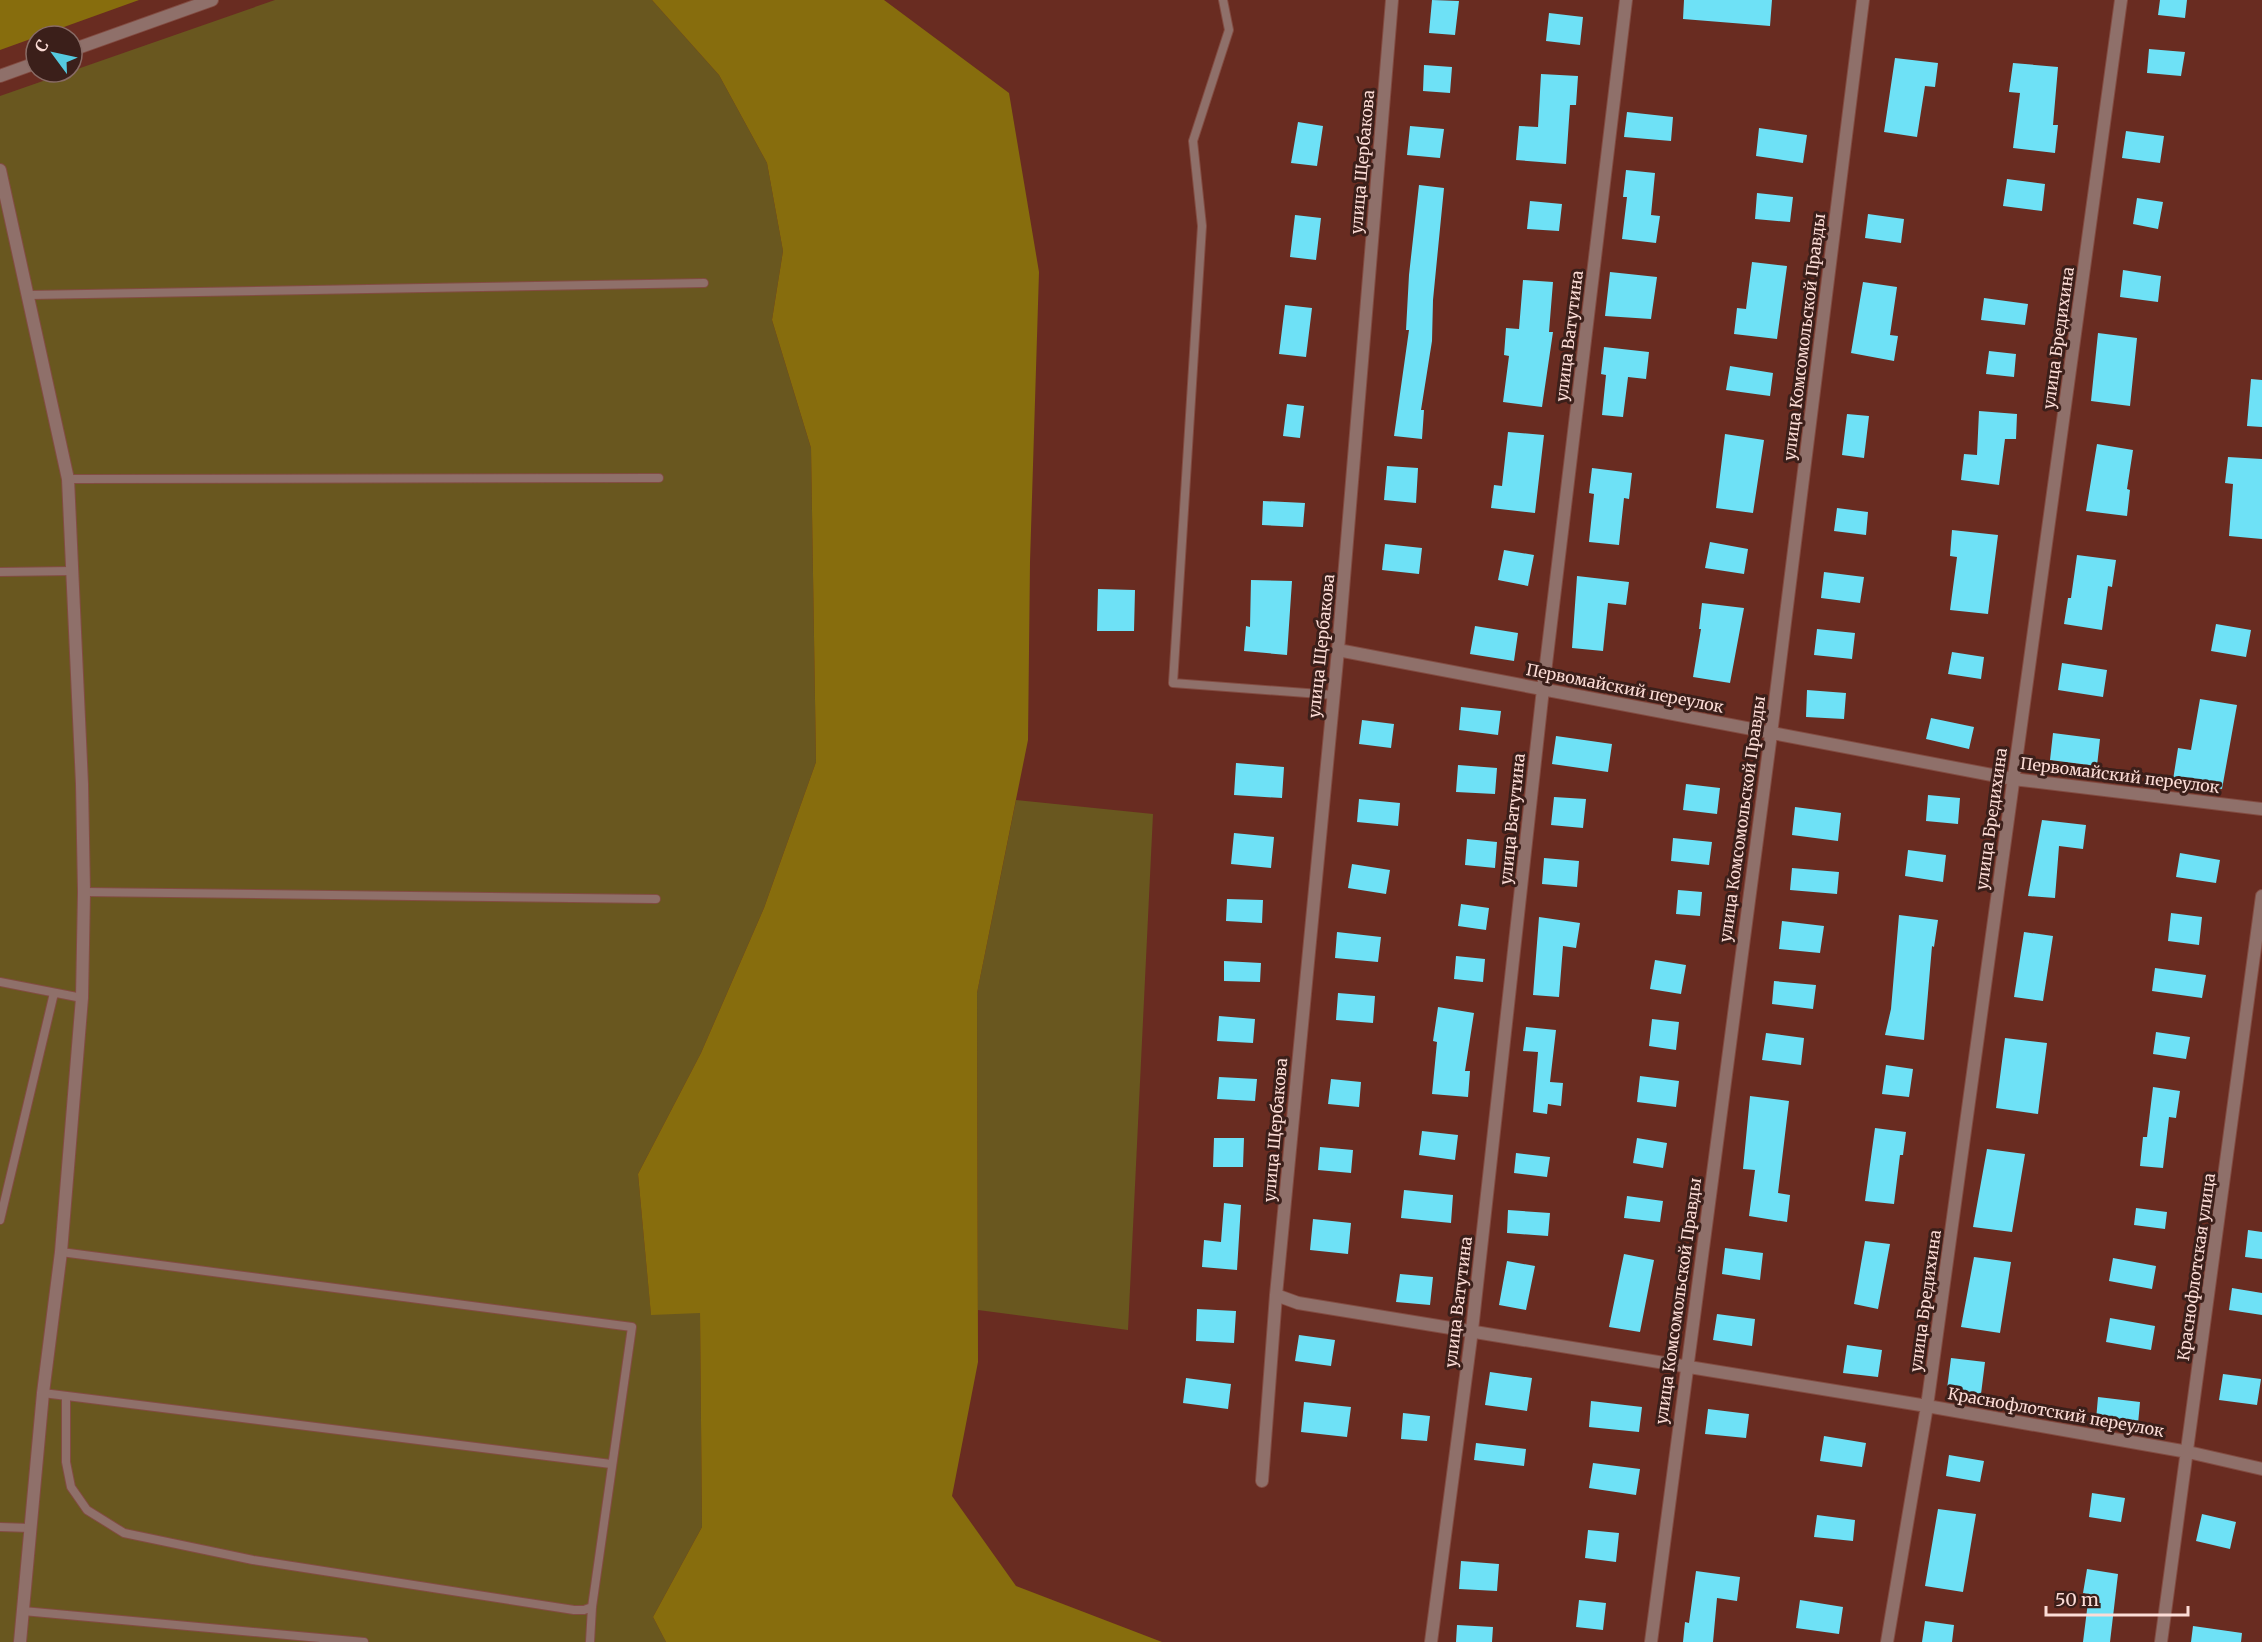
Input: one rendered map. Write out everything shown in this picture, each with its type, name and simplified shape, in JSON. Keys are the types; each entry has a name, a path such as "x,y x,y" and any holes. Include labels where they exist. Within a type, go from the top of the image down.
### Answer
{"street":[{"path":"84,46 212,0"},
{"name":"улица Щербакова","path":"1262,1481 1276,1295 1338,650 1392,0"},
{"name":"улица Ватутина","path":"1431,1642 1472,1330 1543,689 1626,0"},
{"name":"улица Комсомольской Правды","path":"1651,1642 1685,1367 1771,734 1863,0"},
{"name":"улица Бредихина","path":"1887,1642 1927,1406 2121,0"},
{"path":"0,76 24,67"},
{"path":"0,170 68,479 82,784 84,892 82,998 61,1251 43,1393 20,1642"},
{"name":"Первомайский переулок","path":"1338,650 2013,779 2262,809"},
{"name":"Краснофлотская улица","path":"2161,1642 2262,897"},
{"name":"Краснофлотский переулок","path":"1276,1295 1298,1303 1927,1406 2188,1452 2262,1469"}],"lane":[{"path":"1223,0 1229,30 1193,141 1202,226 1173,683 1333,695"},
{"path":"28,295 704,283"},
{"path":"68,479 659,478"},
{"path":"0,572 72,571"},
{"path":"84,892 656,899"},
{"path":"0,982 82,998"},
{"path":"0,1220 54,993"},
{"path":"61,1251 632,1327 611,1464 592,1607 590,1642"},
{"path":"43,1393 611,1464"},
{"path":"66,1396 66,1462 71,1487 87,1510 124,1533 253,1560 574,1610 592,1607"},
{"path":"0,1527 30,1528"},
{"path":"23,1611 364,1642"}],"shaded area":[{"path":"0,0 139,0 72,24 24,24 24,41 0,50"},
{"path":"275,0 652,0 719,75 767,163 783,251 772,320 811,448 816,762 764,908 701,1053 638,1174 651,1314 700,1312 702,1527 653,1617 666,1642 0,1642 0,96 34,84 84,84 84,67"},
{"path":"652,0 884,0 1009,93 1039,272 1030,562 1028,740 977,993 978,1362 952,1496 1016,1586 1162,1642 666,1642 653,1617 702,1527 700,1313 651,1315 638,1174 701,1053 764,908 816,762 811,448 772,320 783,251 767,163 719,75"},
{"path":"1016,800 1153,814 1128,1330 978,1310 977,993"}],"building":[{"path":"1432,0 1459,1 1455,35 1429,33"},
{"path":"1684,0 1772,0 1770,26 1683,19"},
{"path":"2160,0 2187,0 2185,18 2158,15"},
{"path":"1549,13 1583,17 1580,45 1546,41"},
{"path":"2149,49 2185,52 2181,76 2147,73"},
{"path":"1895,58 1938,63 1935,87 1925,86 1917,137 1884,132"},
{"path":"2013,63 2058,67 2053,125 2058,125 2055,153 2013,148 2020,93 2009,92"},
{"path":"1424,65 1452,67 1450,93 1423,91"},
{"path":"1541,74 1578,76 1576,105 1570,105 1566,164 1516,160 1519,126 1538,127"},
{"path":"1627,112 1673,117 1671,141 1624,137"},
{"path":"1298,122 1323,126 1317,166 1291,163"},
{"path":"1410,126 1444,129 1440,158 1407,155"},
{"path":"1759,128 1807,135 1803,163 1756,156"},
{"path":"2126,131 2164,136 2160,163 2122,158"},
{"path":"1626,170 1655,173 1651,215 1660,216 1656,243 1622,239 1627,197 1623,197"},
{"path":"2007,179 2045,184 2042,211 2003,206"},
{"path":"1419,185 1444,188 1433,300 1432,341 1421,410 1424,410 1422,439 1394,436 1409,330 1406,330 1409,275"},
{"path":"1757,193 1793,197 1790,222 1755,219"},
{"path":"2137,198 2163,202 2158,229 2133,224"},
{"path":"1530,201 1562,204 1559,231 1527,229"},
{"path":"1868,214 1904,219 1901,243 1865,238"},
{"path":"1295,215 1321,218 1316,260 1290,257"},
{"path":"1752,262 1787,266 1777,339 1734,334 1737,308 1746,309"},
{"path":"2123,270 2161,276 2158,302 2120,297"},
{"path":"1610,272 1657,277 1651,319 1605,316"},
{"path":"1523,280 1553,282 1549,332 1553,332 1542,407 1503,402 1509,356 1504,355 1506,328 1519,329"},
{"path":"1863,282 1897,287 1890,335 1898,336 1894,361 1851,353"},
{"path":"1984,298 2028,304 2025,325 1981,320"},
{"path":"1285,305 1312,308 1306,357 1279,354"},
{"path":"2098,333 2137,338 2130,406 2091,401"},
{"path":"1604,347 1649,352 1646,379 1628,377 1623,417 1602,415 1606,375 1601,374"},
{"path":"1989,351 2016,354 2014,377 1986,374"},
{"path":"1730,366 1773,373 1770,396 1726,390"},
{"path":"2251,379 2262,380 2262,427 2247,426"},
{"path":"1287,404 1304,406 1300,438 1283,436"},
{"path":"1979,411 2017,414 2016,439 2005,439 1999,485 1961,480 1964,454 1977,455"},
{"path":"1847,414 1869,416 1864,458 1842,455"},
{"path":"1508,432 1544,435 1535,513 1491,508 1494,485 1502,486"},
{"path":"1725,434 1764,440 1753,513 1716,508"},
{"path":"2097,444 2133,450 2127,489 2130,490 2127,516 2086,511"},
{"path":"2228,457 2262,459 2262,539 2229,536 2233,484 2225,483"},
{"path":"1387,466 1418,468 1416,503 1384,500"},
{"path":"1592,468 1632,473 1629,499 1624,498 1619,545 1589,542 1594,494 1589,493"},
{"path":"1263,501 1305,503 1303,527 1262,525"},
{"path":"1837,508 1868,512 1866,535 1834,531"},
{"path":"1952,530 1998,535 1988,614 1950,610 1957,557 1950,556"},
{"path":"1710,542 1748,549 1744,574 1705,568"},
{"path":"1385,544 1422,548 1419,574 1382,570"},
{"path":"1504,550 1534,555 1528,586 1498,580"},
{"path":"2077,555 2116,560 2112,587 2108,586 2102,630 2064,624 2068,598 2071,598"},
{"path":"1824,572 1864,577 1860,603 1821,598"},
{"path":"1577,576 1629,582 1626,605 1608,603 1603,651 1572,648"},
{"path":"1251,580 1292,581 1287,655 1244,651 1246,626 1250,627"},
{"path":"1098,589 1135,590 1134,631 1097,631"},
{"path":"1702,603 1744,608 1730,683 1693,677 1701,629 1699,629"},
{"path":"2216,624 2251,630 2246,657 2211,651"},
{"path":"1475,626 1518,633 1514,661 1470,654"},
{"path":"1817,629 1855,633 1852,659 1814,655"},
{"path":"1952,652 1984,657 1981,679 1948,674"},
{"path":"2062,663 2107,670 2103,697 2058,690"},
{"path":"1807,690 1846,693 1844,719 1806,717"},
{"path":"2200,699 2237,705 2222,789 2173,780 2178,748 2191,750"},
{"path":"1461,707 1501,711 1498,735 1459,730"},
{"path":"1931,718 1974,727 1969,749 1926,739"},
{"path":"1362,720 1394,724 1391,748 1359,744"},
{"path":"2053,733 2100,739 2097,766 2050,760"},
{"path":"1556,736 1612,744 1608,772 1552,764"},
{"path":"1236,763 1284,767 1282,798 1234,795"},
{"path":"1458,765 1497,768 1495,794 1456,792"},
{"path":"1686,784 1720,788 1717,814 1683,810"},
{"path":"1928,795 1960,798 1958,824 1926,821"},
{"path":"1554,797 1586,799 1583,828 1551,825"},
{"path":"1359,799 1400,803 1398,826 1357,822"},
{"path":"1795,807 1841,813 1838,841 1792,835"},
{"path":"2042,820 2086,825 2083,849 2059,846 2055,898 2028,896"},
{"path":"1234,833 1274,837 1271,868 1231,864"},
{"path":"1673,838 1712,842 1709,865 1671,861"},
{"path":"1467,839 1497,842 1495,868 1465,865"},
{"path":"1908,850 1946,855 1943,882 1905,876"},
{"path":"2180,853 2220,860 2216,883 2176,877"},
{"path":"1544,858 1579,861 1577,887 1542,884"},
{"path":"1352,864 1390,870 1386,894 1348,888"},
{"path":"1792,868 1839,872 1837,894 1790,890"},
{"path":"1678,890 1702,892 1700,916 1676,914"},
{"path":"1227,899 1263,900 1262,923 1226,921"},
{"path":"1461,904 1489,908 1486,930 1458,926"},
{"path":"2171,913 2202,917 2199,945 2168,941"},
{"path":"1899,915 1938,920 1934,947 1932,946 1924,1040 1885,1035 1891,1009"},
{"path":"1539,917 1580,923 1576,948 1563,946 1559,997 1533,995"},
{"path":"1782,921 1824,926 1820,953 1779,949"},
{"path":"1337,932 1381,937 1378,962 1335,958"},
{"path":"2024,932 2053,936 2043,1001 2014,997"},
{"path":"1456,956 1485,959 1483,982 1454,979"},
{"path":"1655,960 1686,965 1681,994 1650,989"},
{"path":"1224,961 1261,963 1260,982 1224,981"},
{"path":"2155,968 2206,975 2202,998 2152,991"},
{"path":"1774,981 1816,985 1813,1009 1772,1004"},
{"path":"1338,993 1375,996 1373,1023 1336,1020"},
{"path":"1438,1007 1474,1013 1465,1071 1470,1071 1468,1097 1432,1094 1437,1042 1433,1041"},
{"path":"1219,1016 1255,1019 1253,1043 1217,1041"},
{"path":"1652,1019 1679,1022 1676,1050 1649,1046"},
{"path":"1526,1027 1556,1030 1550,1082 1563,1083 1561,1106 1548,1104 1547,1114 1533,1112 1538,1052 1523,1051"},
{"path":"2156,1032 2190,1037 2186,1059 2153,1054"},
{"path":"1766,1033 1804,1038 1801,1065 1762,1060"},
{"path":"2005,1038 2047,1043 2038,1114 1996,1108"},
{"path":"1886,1065 1913,1069 1909,1097 1882,1094"},
{"path":"1640,1076 1679,1081 1676,1107 1637,1102"},
{"path":"1219,1077 1257,1079 1255,1101 1217,1099"},
{"path":"1331,1079 1361,1082 1359,1107 1328,1104"},
{"path":"2153,1087 2180,1091 2176,1118 2169,1117 2163,1168 2140,1166 2143,1137 2147,1137"},
{"path":"1750,1096 1789,1101 1778,1193 1790,1195 1787,1222 1749,1216 1755,1170 1743,1169"},
{"path":"1875,1128 1906,1132 1903,1155 1900,1155 1894,1204 1865,1201"},
{"path":"1422,1131 1458,1135 1455,1160 1419,1155"},
{"path":"1214,1138 1244,1138 1243,1167 1213,1167"},
{"path":"1637,1138 1667,1143 1663,1168 1633,1163"},
{"path":"1320,1147 1353,1150 1351,1173 1318,1170"},
{"path":"1987,1149 2025,1154 2012,1232 1973,1227"},
{"path":"1516,1153 1550,1157 1547,1177 1514,1173"},
{"path":"1404,1190 1453,1195 1451,1223 1401,1218"},
{"path":"1627,1196 1663,1201 1660,1222 1624,1218"},
{"path":"1224,1203 1241,1205 1237,1270 1202,1267 1204,1240 1221,1242"},
{"path":"2136,1208 2167,1212 2165,1229 2134,1225"},
{"path":"1508,1210 1550,1213 1548,1236 1507,1233"},
{"path":"1313,1219 1351,1223 1348,1254 1310,1250"},
{"path":"2248,1230 2262,1232 2262,1259 2245,1257"},
{"path":"1865,1241 1890,1244 1878,1309 1854,1304"},
{"path":"1725,1248 1763,1253 1760,1280 1722,1274"},
{"path":"1624,1254 1654,1260 1640,1332 1609,1327"},
{"path":"1974,1257 2011,1262 2000,1333 1961,1327"},
{"path":"2113,1258 2156,1266 2152,1289 2109,1281"},
{"path":"1507,1261 1535,1266 1526,1310 1499,1305"},
{"path":"1400,1274 1433,1277 1430,1305 1396,1302"},
{"path":"2232,1288 2262,1293 2262,1315 2229,1310"},
{"path":"1197,1309 1236,1311 1234,1343 1196,1341"},
{"path":"1717,1314 1755,1319 1752,1346 1713,1340"},
{"path":"2110,1318 2155,1326 2151,1350 2106,1342"},
{"path":"1299,1335 1335,1340 1331,1366 1295,1361"},
{"path":"1847,1345 1882,1350 1878,1377 1843,1373"},
{"path":"1951,1358 1985,1362 1981,1394 1947,1389"},
{"path":"1490,1372 1532,1378 1527,1411 1485,1405"},
{"path":"2223,1374 2261,1379 2257,1405 2219,1400"},
{"path":"1186,1378 1231,1384 1228,1409 1183,1403"},
{"path":"2098,1397 2140,1402 2138,1424 2096,1420"},
{"path":"1591,1401 1642,1407 1639,1432 1589,1427"},
{"path":"1304,1402 1351,1407 1347,1437 1301,1432"},
{"path":"1708,1409 1749,1414 1746,1438 1705,1434"},
{"path":"1403,1413 1430,1416 1427,1441 1401,1439"},
{"path":"1824,1436 1866,1443 1862,1467 1820,1461"},
{"path":"1476,1443 1526,1449 1524,1466 1474,1460"},
{"path":"1949,1455 1984,1461 1980,1482 1946,1476"},
{"path":"1593,1463 1640,1469 1636,1495 1589,1488"},
{"path":"2092,1493 2125,1498 2121,1522 2089,1517"},
{"path":"1938,1509 1976,1514 1963,1592 1925,1586"},
{"path":"2202,1514 2236,1522 2230,1549 2196,1541"},
{"path":"1817,1515 1855,1520 1853,1541 1814,1537"},
{"path":"1588,1530 1619,1533 1616,1562 1585,1558"},
{"path":"1461,1561 1499,1564 1497,1591 1459,1589"},
{"path":"2087,1569 2118,1574 2110,1642 2083,1642 2089,1594 2083,1593"},
{"path":"1696,1571 1740,1577 1737,1601 1717,1598 1713,1642 1683,1642 1685,1622 1689,1623"},
{"path":"1579,1600 1606,1603 1603,1630 1576,1627"},
{"path":"1800,1600 1843,1607 1839,1634 1796,1628"},
{"path":"1925,1621 1954,1625 1952,1642 1922,1642"},
{"path":"1457,1625 1493,1627 1492,1642 1456,1642"},
{"path":"2193,1626 2242,1633 2241,1642 2191,1642"}]}
